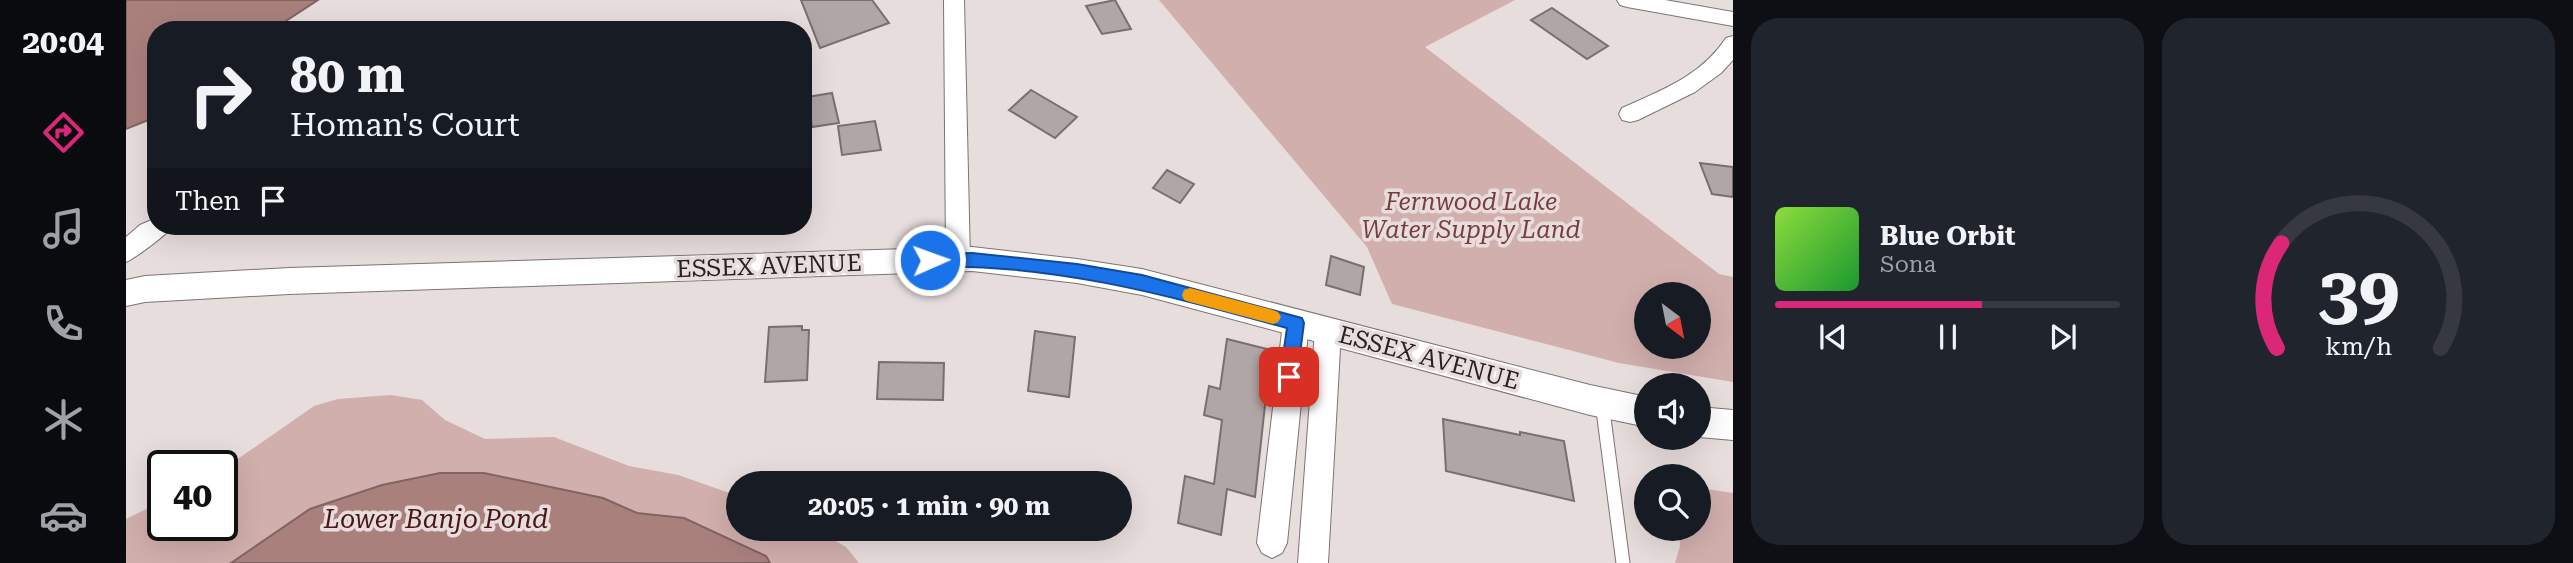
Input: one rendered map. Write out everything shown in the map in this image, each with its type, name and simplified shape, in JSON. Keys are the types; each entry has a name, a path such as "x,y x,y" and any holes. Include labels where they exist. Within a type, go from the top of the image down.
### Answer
{"street":[{"path":"954,0 958,260"},
{"path":"1627,0 1733,19"},
{"path":"1630,114 1707,74 1721,63 1733,43"},
{"path":"126,252 147,233"},
{"name":"ESSEX AVENUE","path":"126,293 145,289 289,281 958,260 1077,271 1142,282 1634,409"},
{"path":"1272,543 1296,323"},
{"path":"1313,563 1328,331"},
{"path":"1711,423 1733,425"}],"lane":[{"path":"1602,403 1623,563"}],"green space":[{"name":"Fernwood Lake Water Supply Land","path":"1159,0 1515,0 1425,47 1719,274 1733,277 1733,382 1711,378 1711,373 1679,373 1619,363 1392,304 1367,247"},
{"path":"391,395 422,400 445,420 485,439 554,437 629,466 678,475 726,492 726,537 684,518 637,513 603,498 484,473 440,473 382,485 310,509 231,563 126,563 126,519 147,509 147,541 238,541 238,459 314,406 338,399"},
{"path":"1711,490 1733,493 1733,563 1675,563 1680,541 1711,541"},
{"path":"734,541 836,541 846,547 859,563 770,563 766,556"}],"water":[{"path":"126,0 318,0 286,21 147,21 147,121 126,129"},
{"name":"Lower Banjo Pond","path":"440,473 484,473 603,498 637,513 684,518 726,537 726,541 734,541 766,556 770,563 231,563 310,509 382,485"}],"building":[{"path":"801,0 872,0 889,23 820,48 812,21 809,21"},
{"path":"1115,0 1131,29 1102,34 1086,6"},
{"path":"1552,8 1608,46 1587,59 1531,20"},
{"path":"1031,90 1077,117 1055,138 1009,110"},
{"path":"832,93 839,123 812,127 812,96"},
{"path":"875,121 881,150 842,155 838,126"},
{"path":"1700,163 1733,167 1733,197 1712,194"},
{"path":"1167,170 1194,184 1180,203 1153,188"},
{"path":"1331,256 1364,267 1360,295 1326,285"},
{"path":"802,326 802,330 809,330 807,380 765,382 769,327"},
{"path":"1035,331 1075,337 1069,397 1028,391"},
{"path":"1227,339 1271,350 1255,497 1227,489 1221,535 1178,523 1185,476 1214,484 1222,420 1204,415 1209,386 1220,389"},
{"path":"879,362 944,363 943,400 877,399"},
{"path":"1443,419 1564,441 1574,501 1446,471"}],"slow traffic":[{"path":"1190,295 1273,317"}],"route":[{"path":"930,260 972,259 1077,271 1142,282 1296,323 1289,377"}]}
